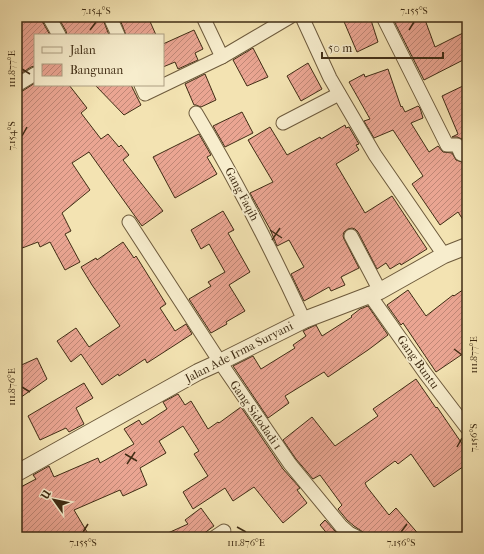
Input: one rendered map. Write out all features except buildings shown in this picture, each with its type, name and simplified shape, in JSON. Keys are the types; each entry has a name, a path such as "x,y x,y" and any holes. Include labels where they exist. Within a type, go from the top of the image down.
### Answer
{"street":[{"path":"49,17 59,34"},
{"path":"110,17 118,34"},
{"path":"203,17 222,56"},
{"path":"164,85 222,56 290,17"},
{"path":"302,17 330,78 375,155 444,255"},
{"path":"383,17 447,145 457,145 462,154 467,156"},
{"path":"17,85 34,75"},
{"path":"141,86 145,94 161,86"},
{"path":"283,123 339,94"},
{"name":"Gang Faqih","path":"196,113 218,149 304,320"},
{"name":"Gang Sidodadi 1","path":"129,222 220,362 290,464 341,526 349,533 357,537"},
{"name":"Gang Buntu","path":"352,236 374,292 425,373 467,428"},
{"name":"Jalan Ade Irma Suryani","path":"17,473 198,372 304,320 374,292 444,255 467,246"}]}
